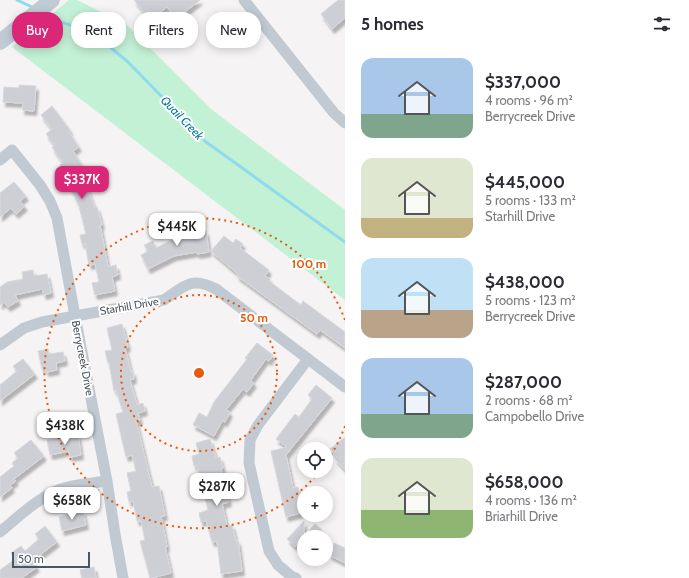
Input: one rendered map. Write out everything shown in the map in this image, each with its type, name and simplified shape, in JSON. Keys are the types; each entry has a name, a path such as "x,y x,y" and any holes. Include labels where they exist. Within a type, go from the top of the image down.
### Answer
{"main road":[{"path":"0,42 52,0"}],"street":[{"path":"244,0 334,113 345,123"},
{"name":"Berrycreek Drive","path":"0,160 12,150 40,185 50,201 57,218 108,481 123,578"},
{"name":"Starhill Drive","path":"0,345 24,328 42,322 164,300 176,290 191,283 205,283 216,289 345,388"},
{"path":"296,578 291,576 278,565 269,551 249,463 250,440 258,425 308,359"},
{"path":"0,532 50,493 64,488 108,481"}],"green space":[{"path":"69,0 77,0 102,12 71,12 71,48 126,48 126,24 134,32 134,48 150,48 211,109 345,210 345,300 13,48 63,48 63,12 54,12"}],"building":[{"path":"134,0 200,0 185,12 171,12 167,7 160,12 144,12"},
{"path":"338,0 345,0 345,18 332,29 321,14"},
{"path":"19,85 36,86 34,111 22,110 23,103 3,102 4,87 19,88"},
{"path":"52,106 70,130 69,132 79,147 73,151 87,173 88,172 92,182 86,185 95,208 97,207 102,225 100,225 108,267 116,265 118,275 112,277 115,291 95,295 92,283 99,282 95,264 89,265 85,243 82,244 80,235 86,234 79,206 65,176 67,175 60,165 63,163 52,147 55,145 46,134 52,129 41,115"},
{"path":"14,182 26,196 20,201 25,206 16,214 11,208 0,217 0,193"},
{"path":"196,225 198,233 206,231 209,252 197,254 197,252 174,256 148,269 141,255 148,251 144,245 153,241 156,248 176,238 175,235 188,233 187,227"},
{"path":"224,236 233,243 236,239 243,244 240,248 269,270 265,276 270,279 269,281 301,305 303,301 345,332 345,348 320,330 317,334 237,276 238,274 211,251"},
{"path":"33,270 34,276 47,274 51,293 44,295 42,289 15,295 18,301 8,307 4,302 0,305 0,287 7,282 23,279 22,272"},
{"path":"122,324 128,347 125,348 131,372 133,371 134,379 130,380 137,405 143,403 145,411 138,413 140,420 136,421 152,487 159,486 165,516 161,516 167,547 165,547 171,573 152,578 150,578 140,541 145,540 141,521 137,521 133,501 129,502 127,492 131,491 127,473 136,471 132,455 126,457 116,414 123,412 116,390 114,391 109,363 105,351 112,350 107,328"},
{"path":"257,343 273,355 269,361 266,359 251,380 254,383 247,392 243,389 226,410 230,412 225,422 222,421 214,436 193,425 199,413 207,417 214,402 247,359 245,358"},
{"path":"48,349 49,354 63,352 65,361 56,363 57,370 46,372 45,366 42,369 38,351"},
{"path":"23,359 35,374 0,401 0,385 17,371 13,366"},
{"path":"316,385 332,398 286,455 293,488 297,487 297,514 286,517 271,451 287,447 276,439 295,414 299,417 312,399 308,395"},
{"path":"78,435 81,455 70,457 69,451 50,455 47,440"},
{"path":"345,437 345,470 335,459 337,457 333,452 333,447"},
{"path":"210,439 216,458 220,457 223,468 221,469 229,502 222,504 227,526 232,525 236,541 238,541 242,571 221,574 217,541 212,542 206,520 201,522 199,513 208,510 197,465 194,466 192,456 199,454 196,443"},
{"path":"31,440 44,456 14,479 16,481 10,485 12,488 0,497 0,477 14,466 12,463 18,458 14,453"},
{"path":"83,511 86,525 62,531 59,517"},
{"path":"304,522 304,530 297,530 297,545 295,547 287,539"},
{"path":"315,524 322,530 310,530"},
{"path":"45,526 57,542 32,561 37,567 22,578 0,578 0,570 15,559 11,553 21,546 25,551 39,539 35,534"},
{"path":"334,543 345,548 345,563 333,557"},
{"path":"94,567 96,578 82,578 80,570"}],"waterway":[{"name":"Quail Creek","path":"17,0 34,8"},
{"name":"Quail Creek","path":"63,23 85,30 104,42 128,62 206,142 345,242"}]}
